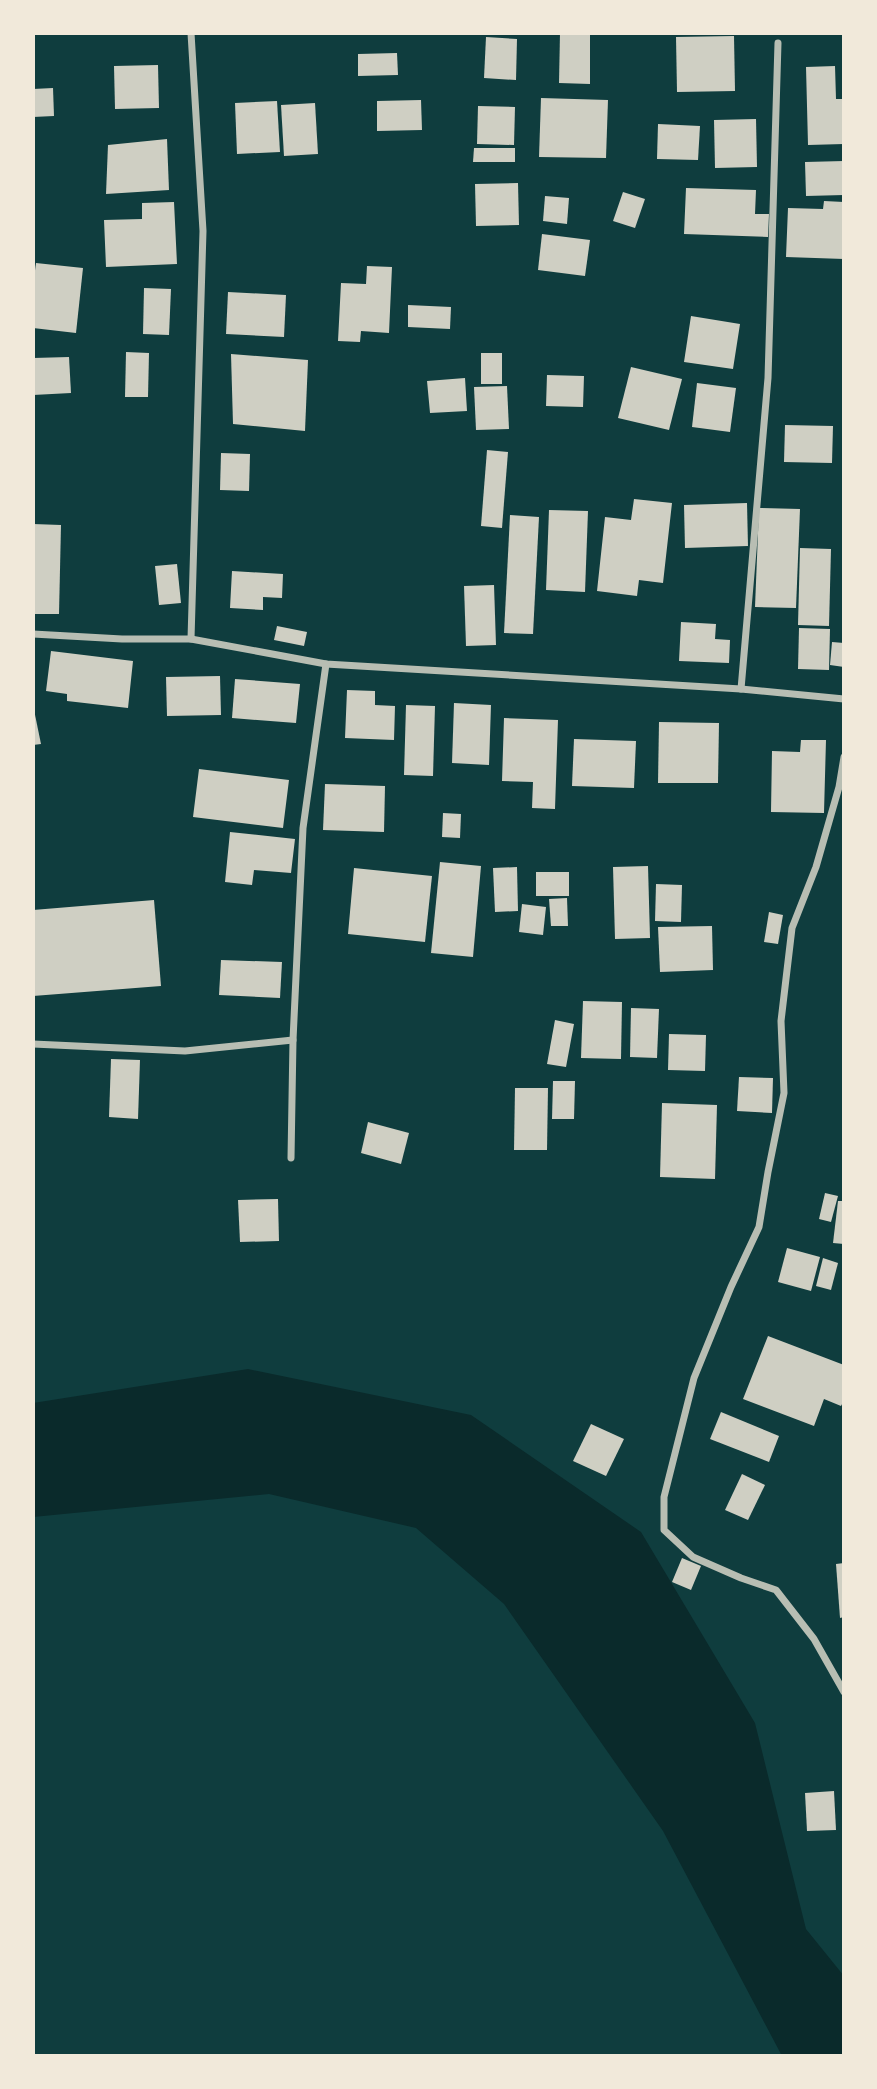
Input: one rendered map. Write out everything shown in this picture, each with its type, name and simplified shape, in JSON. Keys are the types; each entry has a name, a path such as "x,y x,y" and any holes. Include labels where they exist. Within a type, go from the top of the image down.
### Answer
{"street":[{"path":"191,33 203,231 191,639"},
{"path":"741,689 768,378 778,43"},
{"path":"33,634 122,639 191,639 326,664 741,689 844,699"},
{"path":"291,1158 293,1040 303,828 326,664"},
{"path":"844,757 839,787 816,867 792,928 781,1021 784,1093 759,1227 694,1378 664,1497 664,1530 693,1557 776,1590 814,1639 844,1692"},
{"path":"33,1044 185,1051 293,1040"}],"water":[{"path":"248,1369 471,1415 641,1532 755,1723 806,1929 844,1976 844,2056 782,2056 663,1831 504,1604 416,1528 269,1494 33,1517 33,1403"}],"building":[{"path":"560,33 590,33 590,84 559,83"},
{"path":"734,36 735,91 677,92 676,37"},
{"path":"486,37 517,39 516,80 484,78"},
{"path":"397,53 398,75 358,76 358,54"},
{"path":"158,65 159,108 115,109 114,66"},
{"path":"835,66 836,99 844,99 844,144 808,145 806,67"},
{"path":"53,88 54,116 33,117 33,89"},
{"path":"541,98 608,100 606,158 539,157"},
{"path":"421,100 422,130 377,131 377,101"},
{"path":"277,101 280,152 237,154 235,103"},
{"path":"315,103 318,154 284,156 281,105"},
{"path":"478,106 515,107 514,145 477,144"},
{"path":"756,119 757,167 715,168 714,120"},
{"path":"658,124 700,126 698,160 657,159"},
{"path":"167,139 169,190 106,194 108,145"},
{"path":"474,148 515,148 515,162 473,162"},
{"path":"844,161 844,195 806,196 805,162"},
{"path":"518,183 519,225 476,226 475,184"},
{"path":"686,188 756,190 755,214 769,214 768,237 684,234"},
{"path":"623,192 645,199 635,228 613,221"},
{"path":"545,196 569,198 567,224 543,221"},
{"path":"824,201 844,202 844,259 786,257 788,208 823,209"},
{"path":"174,202 177,264 106,267 104,220 142,219 142,203"},
{"path":"542,234 590,240 585,276 538,270"},
{"path":"36,263 83,268 76,333 33,328"},
{"path":"367,266 392,267 389,333 361,331 360,342 338,341 341,283 366,284"},
{"path":"144,288 171,289 169,335 143,334"},
{"path":"228,292 286,295 284,337 226,334"},
{"path":"408,305 451,307 450,329 408,327"},
{"path":"691,316 740,324 733,369 684,362"},
{"path":"126,352 149,353 148,397 125,397"},
{"path":"481,353 502,353 502,384 481,384"},
{"path":"231,354 308,360 305,431 233,424"},
{"path":"69,357 71,393 33,395 33,358"},
{"path":"631,367 682,379 669,430 618,418"},
{"path":"547,375 584,376 583,407 546,406"},
{"path":"465,378 467,411 430,413 427,381"},
{"path":"697,383 736,388 730,432 692,427"},
{"path":"507,386 509,429 476,430 474,387"},
{"path":"785,425 833,426 832,463 784,462"},
{"path":"487,450 508,452 502,528 481,526"},
{"path":"221,453 250,454 249,491 220,490"},
{"path":"634,499 672,503 663,583 639,580 637,596 597,591 605,517 631,520"},
{"path":"747,503 748,546 685,548 684,505"},
{"path":"759,508 800,509 796,608 755,607"},
{"path":"549,510 588,511 585,592 546,590"},
{"path":"510,515 539,517 533,634 504,633"},
{"path":"33,524 61,525 59,614 33,614"},
{"path":"800,548 831,549 829,626 798,625"},
{"path":"177,564 181,603 159,605 155,566"},
{"path":"232,571 283,574 282,598 263,597 263,610 230,608"},
{"path":"494,585 496,645 466,646 464,586"},
{"path":"681,622 716,624 715,639 730,640 729,663 679,661"},
{"path":"277,626 307,632 304,646 274,640"},
{"path":"799,628 830,629 829,670 798,669"},
{"path":"832,642 844,643 844,667 830,665"},
{"path":"51,651 133,661 128,708 67,701 67,694 46,691"},
{"path":"220,676 221,715 167,716 166,677"},
{"path":"235,679 300,684 296,723 232,718"},
{"path":"347,690 375,691 375,705 395,706 394,740 345,738"},
{"path":"454,703 491,705 489,765 452,763"},
{"path":"33,705 41,744 33,745"},
{"path":"406,705 435,706 433,776 404,775"},
{"path":"504,718 558,720 555,809 532,808 533,782 502,781"},
{"path":"659,722 719,723 718,783 658,783"},
{"path":"574,739 636,741 634,788 572,786"},
{"path":"801,740 826,740 824,813 771,812 772,751 800,752"},
{"path":"199,769 289,780 283,828 193,817"},
{"path":"325,784 385,786 384,832 323,830"},
{"path":"443,813 461,814 460,838 442,837"},
{"path":"230,832 295,839 291,873 254,870 252,885 225,882"},
{"path":"440,862 481,866 473,957 431,953"},
{"path":"648,866 650,938 615,939 613,867"},
{"path":"517,867 518,911 495,912 493,868"},
{"path":"354,868 432,876 425,942 348,934"},
{"path":"536,872 569,872 569,896 536,896"},
{"path":"656,884 682,885 681,922 655,921"},
{"path":"567,898 568,926 551,926 549,899"},
{"path":"154,900 161,986 33,996 33,910"},
{"path":"522,904 546,907 543,935 519,932"},
{"path":"769,912 783,915 778,944 764,942"},
{"path":"712,926 713,970 660,972 658,927"},
{"path":"221,960 282,962 280,998 219,995"},
{"path":"583,1001 622,1002 621,1059 581,1058"},
{"path":"631,1008 659,1009 657,1058 630,1057"},
{"path":"555,1020 574,1024 566,1067 547,1064"},
{"path":"669,1034 706,1035 705,1071 668,1070"},
{"path":"111,1059 140,1060 138,1119 109,1117"},
{"path":"739,1077 773,1078 772,1113 737,1111"},
{"path":"553,1081 575,1081 574,1119 552,1119"},
{"path":"515,1088 548,1088 547,1150 514,1150"},
{"path":"662,1103 717,1105 715,1179 660,1177"},
{"path":"368,1122 409,1133 401,1164 361,1153"},
{"path":"825,1193 838,1196 831,1222 819,1219"},
{"path":"278,1199 279,1241 240,1242 238,1200"},
{"path":"838,1201 844,1201 844,1244 833,1243"},
{"path":"787,1248 820,1257 811,1291 778,1282"},
{"path":"823,1258 838,1263 831,1290 816,1286"},
{"path":"768,1336 844,1365 844,1400 841,1406 824,1399 814,1426 743,1399"},
{"path":"721,1412 779,1436 769,1462 710,1439"},
{"path":"591,1424 624,1439 606,1476 573,1461"},
{"path":"742,1474 765,1485 748,1520 725,1510"},
{"path":"682,1558 701,1566 691,1590 672,1582"},
{"path":"844,1563 844,1617 840,1618 836,1564"},
{"path":"834,1791 836,1830 807,1831 805,1793"}]}
